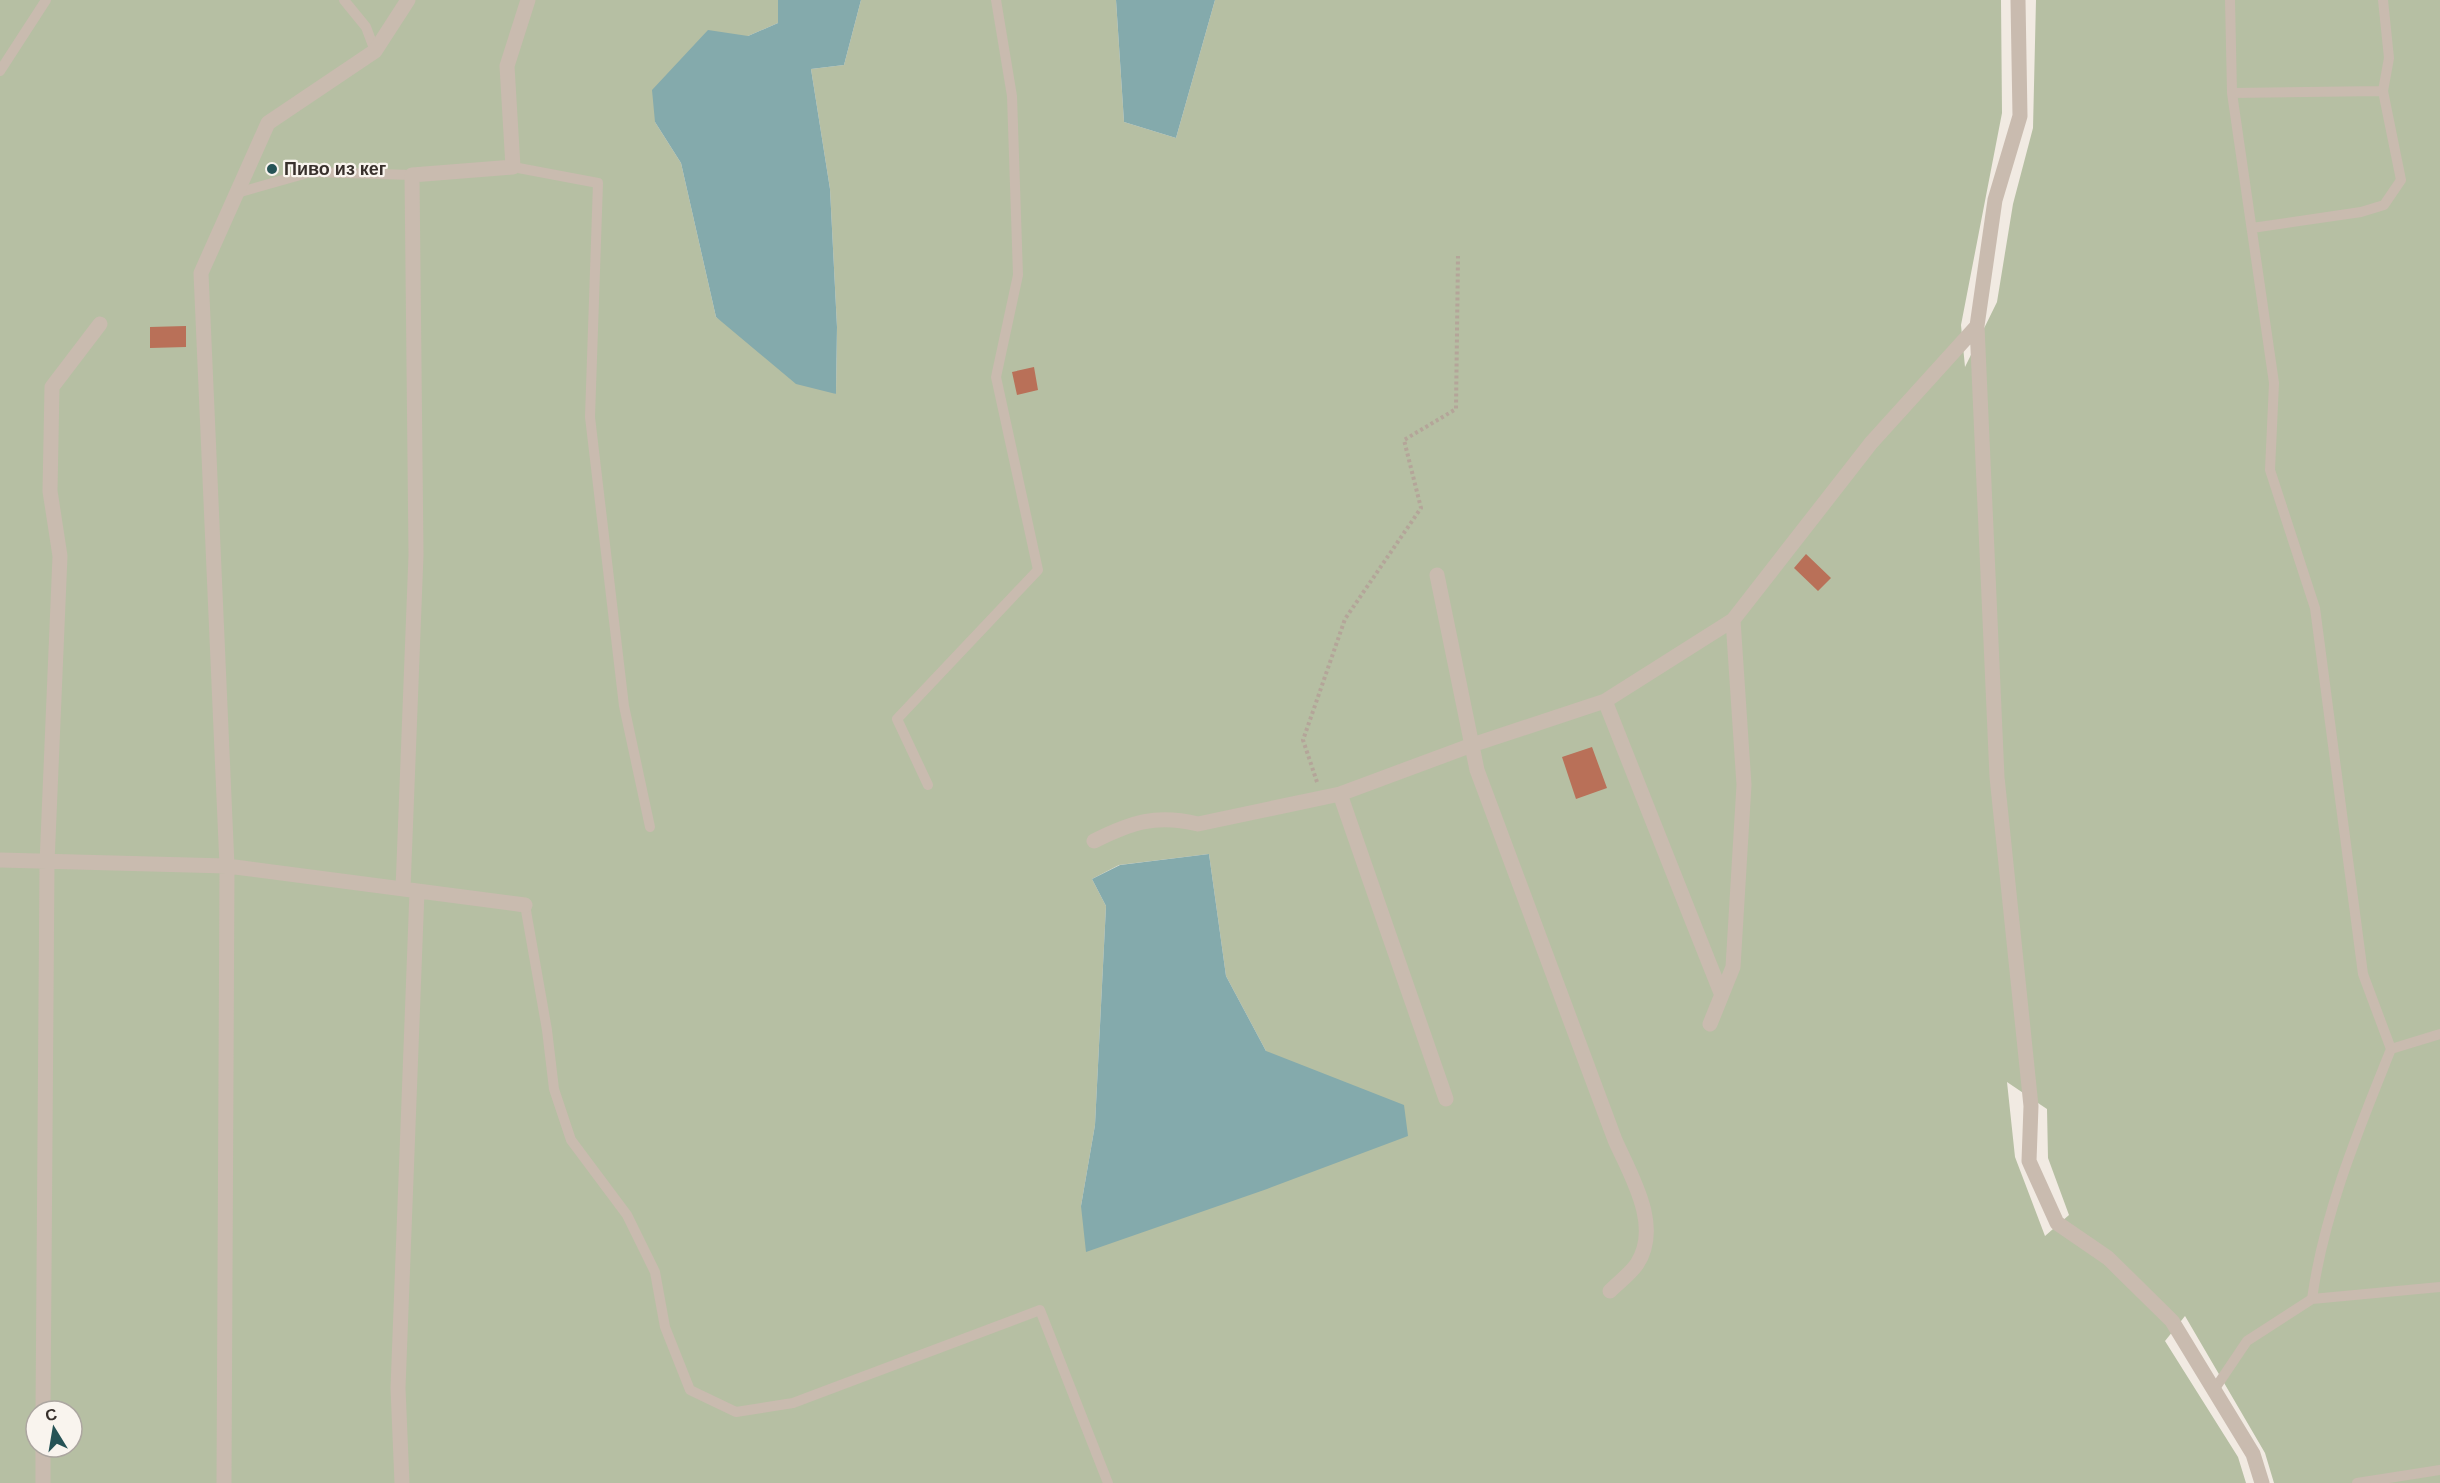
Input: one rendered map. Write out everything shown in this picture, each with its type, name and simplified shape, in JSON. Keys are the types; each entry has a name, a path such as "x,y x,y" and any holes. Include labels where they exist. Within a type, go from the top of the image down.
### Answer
{"street":[{"path":"224,1483 227,866 201,273 268,123 375,51 408,0"},
{"path":"402,1483 398,1388 416,555 412,175 513,167 507,66 528,0"},
{"path":"2018,0 2020,116 1995,200 1977,326 1997,777 2031,1106 2029,1161 2057,1223 2108,1258 2172,1320 2253,1454 2262,1483"},
{"path":"43,1399 47,863 60,556 50,491 52,387 100,324"},
{"path":"1094,841 1128,824 1176,819 1198,824 1340,794 1472,745 1605,701 1733,620 1871,443 1977,326"},
{"path":"1437,575 1476,770 1615,1140 1637,1188 1648,1232 1637,1264 1610,1291"},
{"path":"1710,1024 1733,967 1744,785 1733,620"},
{"path":"1605,701 1721,993"},
{"path":"1340,794 1446,1099"},
{"path":"0,860 227,866 525,905"},
{"path":"43,1459 43,1483"}],"lane":[{"path":"0,71 46,0"},
{"path":"344,0 366,27 375,51"},
{"path":"928,785 897,719 1038,570 996,377 1018,275 1012,96 996,0"},
{"path":"2230,0 2232,93 2274,383 2270,470 2315,608 2362,974 2391,1049 2357,1130 2316,1269 2312,1299"},
{"path":"2252,228 2361,212 2384,205 2401,180 2383,91 2388,58 2383,0"},
{"path":"2232,93 2383,91"},
{"path":"513,167 598,183 590,417 624,706 650,826"},
{"path":"237,193 311,172 412,175"},
{"path":"525,905 557,1100 571,1140 627,1215 655,1272 665,1328 690,1390 736,1412 793,1403 1040,1310 1108,1483"},
{"path":"2391,1049 2440,1035"},
{"path":"2214,1390 2247,1341 2312,1299 2440,1287"},
{"path":"2357,1483 2440,1470"}],"path":[{"path":"1323,798 1303,740 1345,620 1421,508 1404,440 1456,409 1458,256"}],"green space":[{"path":"0,0 778,0 778,23 748,36 655,122 681,163 716,317 836,394 837,327 830,189 811,69 844,65 861,0 1116,0 1124,122 1176,138 1215,0 2001,0 2002,113 1961,325 1965,367 1997,302 2013,204 2033,128 2036,0 2440,0 2440,1483 2274,1483 2265,1453 2185,1316 2165,1341 2238,1457 2246,1483 0,1483","holes":["1209,854 1226,976 1266,1051 1081,1206 1095,1125 1106,906 1092,879 1119,865","2007,1082 2047,1109 2048,1158 2069,1215 2045,1236 2015,1157"]}],"water":[{"path":"778,0 861,0 844,65 811,69 830,189 837,327 836,394 796,384 716,317 681,163 655,122 652,90 708,30 748,36 778,23"},
{"path":"1116,0 1215,0 1176,138 1124,122"},
{"path":"1209,854 1226,976 1266,1051 1404,1105 1408,1136 1267,1189 1086,1252 1081,1206 1095,1125 1106,906 1092,879 1120,865"}],"building":[{"path":"186,326 186,347 150,348 150,327"},
{"path":"1034,367 1038,390 1017,395 1012,372"},
{"path":"1806,554 1831,578 1818,591 1794,568"},
{"path":"1592,747 1607,788 1576,799 1562,757"}],"place":[{"name":"Пиво из кег","path":"272,169"}]}
